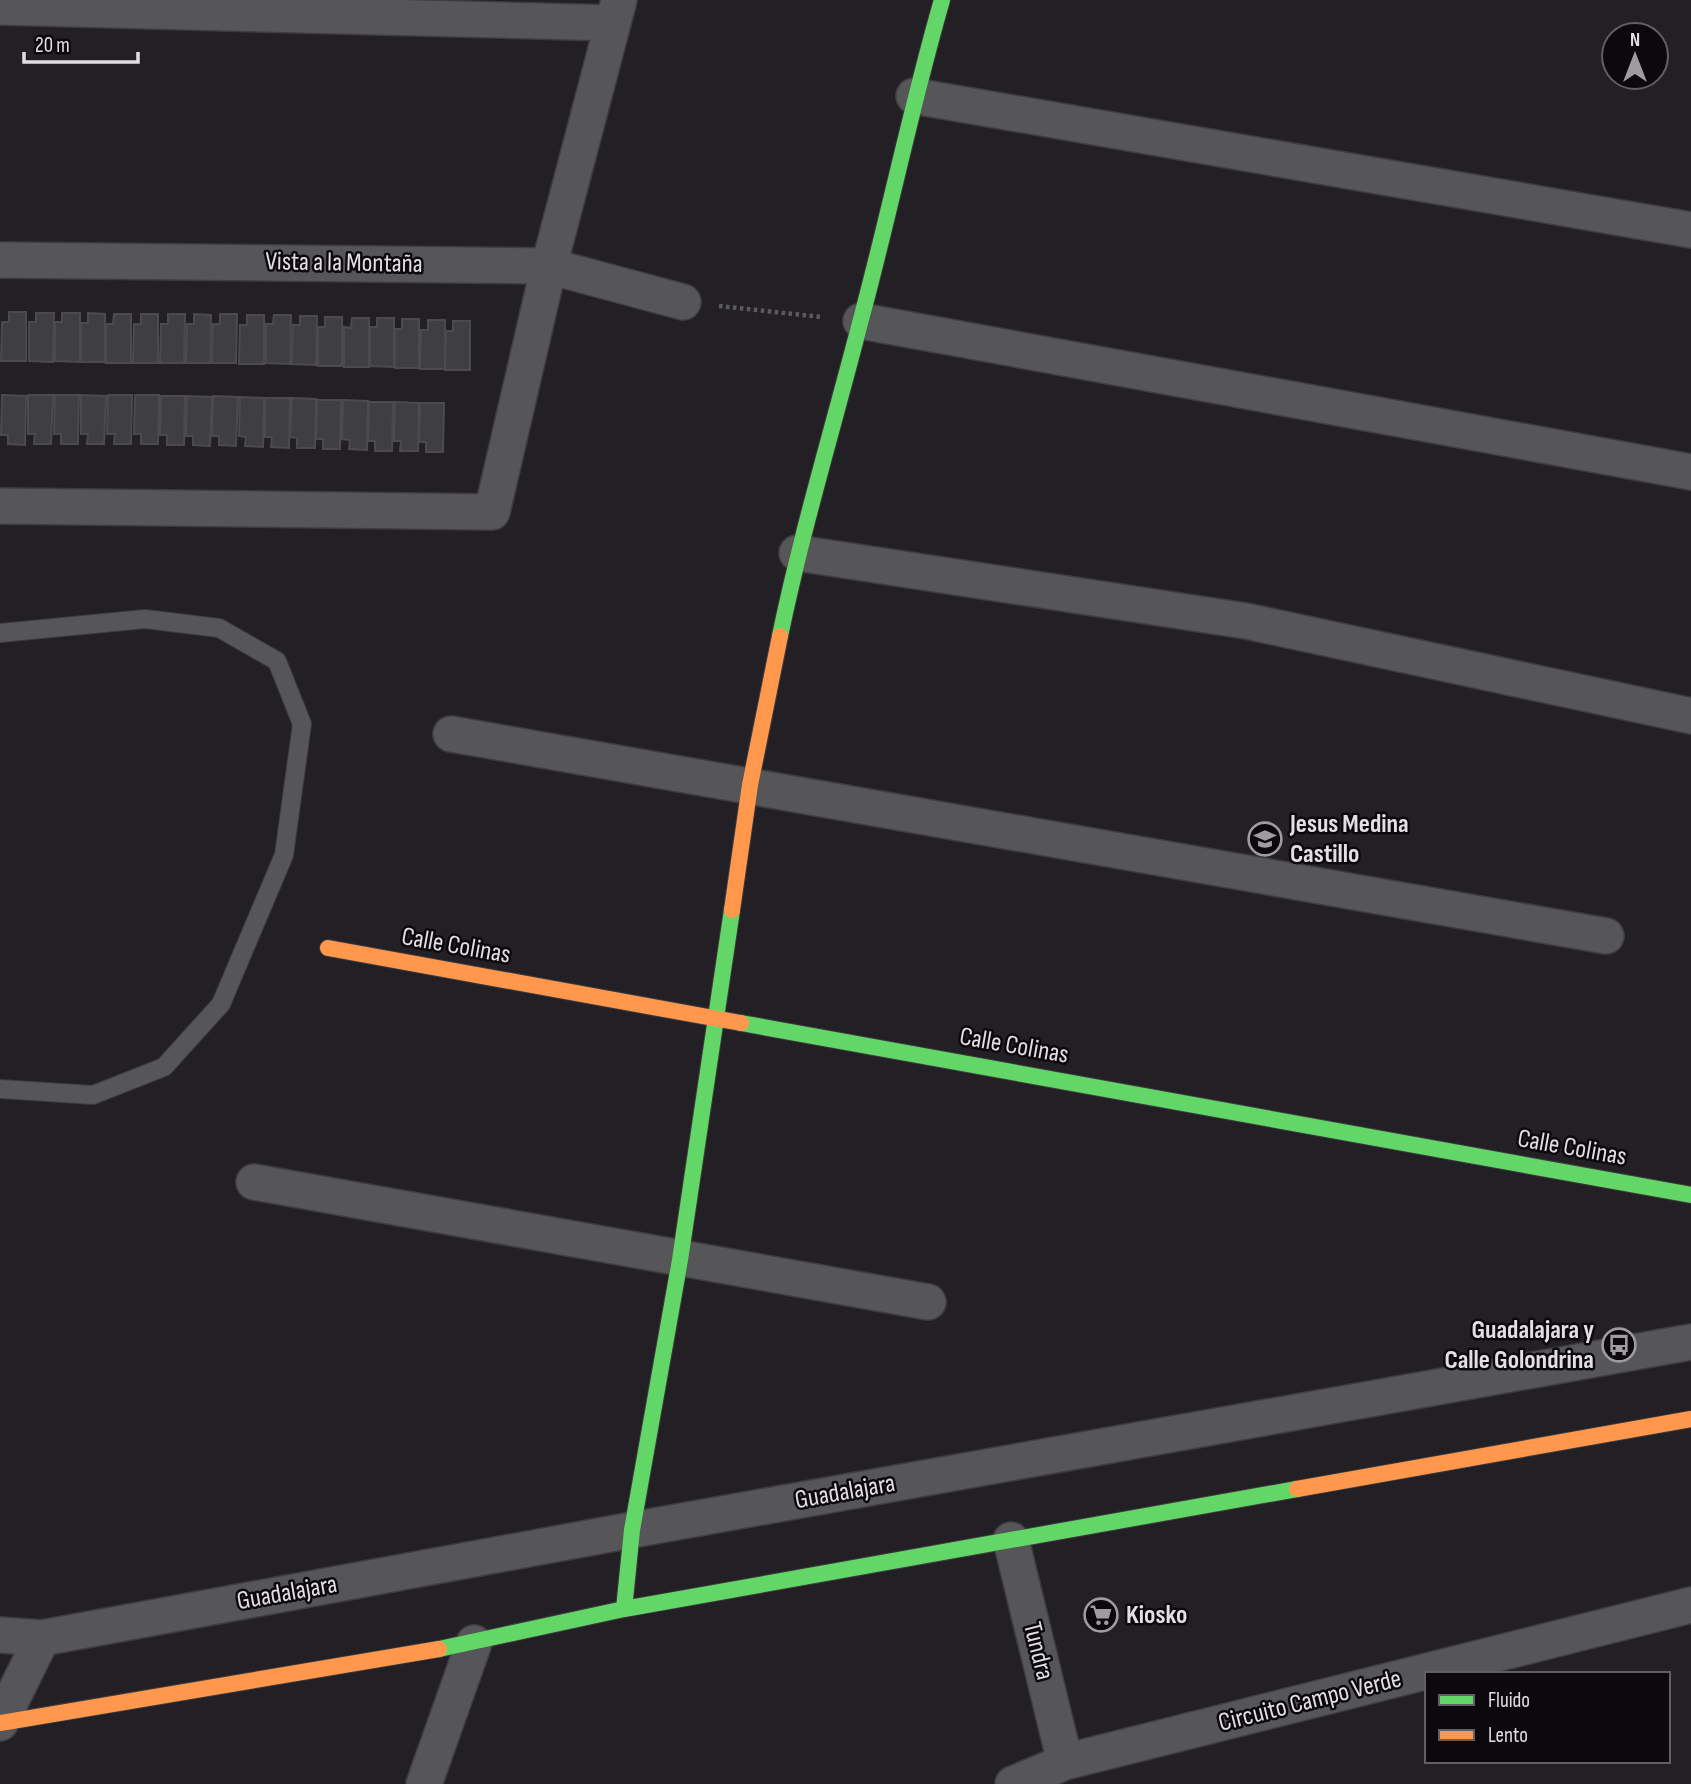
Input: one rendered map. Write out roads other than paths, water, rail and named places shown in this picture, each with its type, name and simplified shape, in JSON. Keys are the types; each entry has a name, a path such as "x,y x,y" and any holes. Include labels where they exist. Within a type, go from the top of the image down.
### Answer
{"street":[{"path":"624,1609 632,1530 681,1260 750,785 797,553 861,321 914,96 942,0"},
{"path":"0,7 616,11 549,266 492,512 0,506"},
{"path":"914,96 1691,230"},
{"name":"Vista a la Montaña","path":"0,260 549,266 683,302"},
{"path":"861,321 1691,472"},
{"path":"797,553 1247,621 1691,716"},
{"path":"451,734 1606,936"},
{"name":"Calle Colinas","path":"328,948 1691,1195"},
{"path":"254,1182 928,1302"},
{"name":"Guadalajara","path":"0,1635 42,1638 1691,1342"},
{"path":"0,1723 474,1643 624,1609 1691,1419"},
{"name":"Tundra","path":"1011,1540 1065,1762"},
{"name":"Circuito Campo Verde","path":"1013,1784 1065,1762 1691,1605"},
{"path":"0,1723 42,1638"},
{"path":"424,1784 474,1643"}],"lane":[{"path":"0,633 145,619 219,628 277,661 302,724 284,855 221,1004 164,1067 93,1095 0,1089"}],"place":[{"name":"Jesus Medina Castillo","path":"1265,839"},
{"name":"Guadalajara y Calle Golondrina","path":"1619,1345"},
{"name":"Kiosko","path":"1101,1615"}]}
